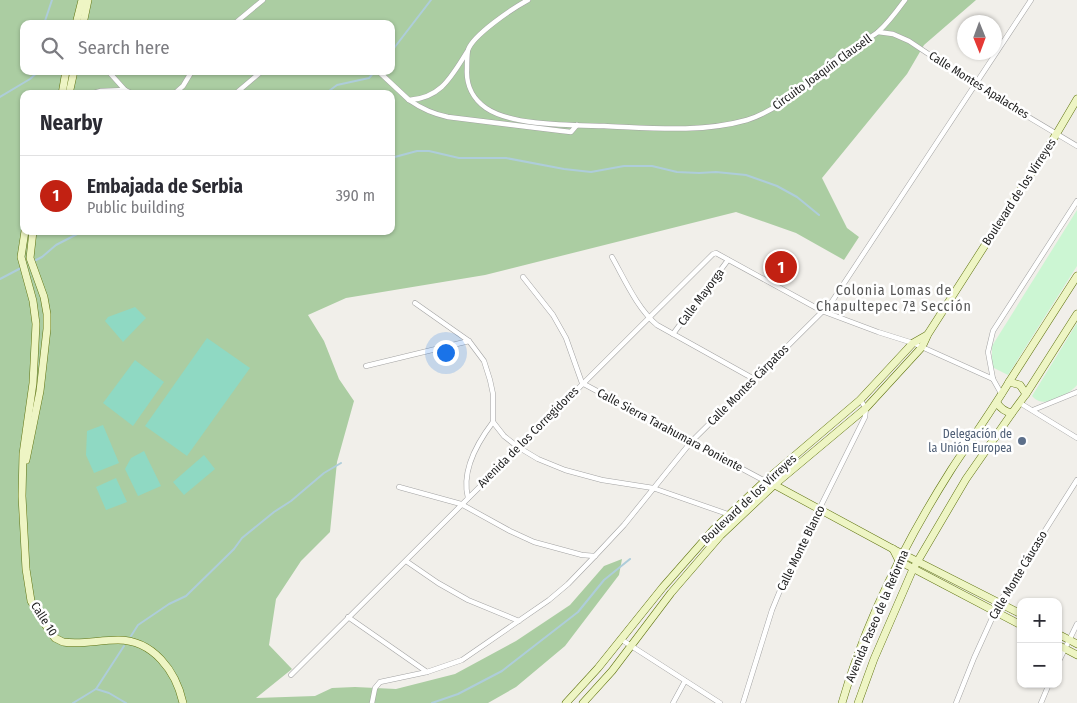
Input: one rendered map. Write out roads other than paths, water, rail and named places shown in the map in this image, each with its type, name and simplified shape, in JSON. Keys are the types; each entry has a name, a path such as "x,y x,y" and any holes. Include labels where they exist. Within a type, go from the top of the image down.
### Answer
{"street":[{"path":"77,20 82,0"},
{"path":"84,20 88,0"},
{"path":"239,20 263,0"},
{"path":"382,75 409,100 419,100 436,93 445,84 475,39 487,28 528,0"},
{"name":"Circuito Joaquín Clausell","path":"469,49 466,75 468,84 478,101 486,108 511,118 577,125 641,128 725,125 748,120 762,114 789,97 840,56 878,32 905,0"},
{"name":"Calle Montes Cárpatos","path":"372,703 377,684 385,680 427,672 462,660 549,600 568,584 624,526 691,442 831,303 1031,0"},
{"name":"Calle Montes Apalaches","path":"878,32 893,34 910,41 975,85 1077,146"},
{"path":"63,90 65,75"},
{"path":"70,90 73,75"},
{"path":"112,75 125,90"},
{"path":"178,90 190,75"},
{"path":"240,90 257,75"},
{"path":"110,90 125,90"},
{"name":"Boulevard de los Virreyes","path":"583,703 612,672 671,593 721,535 774,485 866,408 922,347 928,334 1077,99"},
{"name":"Circuito Joaquín Clausell","path":"409,100 422,110 448,117 571,132 577,125"},
{"path":"1002,395 993,379 988,352 993,331 1077,201"},
{"name":"Calle 10","path":"24,235 21,250 22,267 33,301 36,324 33,383 23,454 22,496 26,569 31,601 55,638 63,642 119,640 134,642 158,656 169,669 183,703"},
{"name":"Calle 10","path":"23,470 40,391 47,329 44,297 31,261 33,235"},
{"name":"Avenida de los Corregidores","path":"291,675 709,257 716,253 728,260"},
{"path":"612,257 649,318 657,325 754,379"},
{"path":"728,260 822,311 913,343 993,379"},
{"name":"Calle Mayorga","path":"673,334 728,260"},
{"path":"1077,276 1009,382 1020,385 1026,394 1077,314"},
{"name":"Calle Sierra Tarahumara Poniente","path":"523,278 538,294 558,323 576,361 582,383 893,549 1017,612"},
{"path":"416,303 469,341 484,361 490,380 493,394 493,422 475,450 466,476 468,498"},
{"name":"Boulevard de los Virreyes","path":"566,703 622,640 663,587 714,530 765,481 860,400 913,343 928,334"},
{"path":"366,366 469,341"},
{"name":"Avenida Paseo de la Reforma","path":"842,703 859,651 899,560 950,471 997,403 1009,382"},
{"path":"1033,410 1077,392"},
{"name":"Avenida Paseo de la Reforma","path":"858,703 913,568 966,479 1026,394"},
{"path":"860,400 866,408"},
{"path":"997,403 1006,412 1012,412"},
{"path":"1020,403 1077,438"},
{"name":"Calle Monte Blanco","path":"743,703 772,610 786,576 865,417 866,408"},
{"path":"493,422 504,436 538,460 602,480 653,488 739,518"},
{"name":"Calle Monte Cáucaso","path":"956,703 994,611 1077,480"},
{"path":"399,487 461,504 534,542 582,555 595,556"},
{"path":"893,549 899,560 1017,623"},
{"path":"406,561 438,584 468,600 519,621"},
{"path":"348,617 427,672"},
{"path":"1077,624 1062,647 1077,655"},
{"path":"1062,636 1077,644"},
{"path":"622,640 720,703"},
{"path":"672,703 685,681"},
{"path":"1041,703 1047,688"}],"waterway":[{"path":"45,20 52,0"},
{"path":"395,47 431,0"},
{"path":"0,97 34,75"},
{"path":"330,90 337,85 369,78 372,75"},
{"path":"395,157 417,151 429,151 459,158 506,158 591,172 624,166 652,166 677,172 716,172 746,175 777,186 797,197 819,215"},
{"path":"34,261 56,245 75,235"},
{"path":"0,279 21,268"},
{"path":"131,636 138,625 169,604 186,596 234,549 242,538 324,473 341,463"},
{"path":"432,703 458,694 502,671 578,612 604,580 630,559"},
{"path":"73,703 96,689 124,646"},
{"path":"96,689 109,693 126,703"}],"place":[{"name":"Embajada de Serbia","path":"781,267"},
{"name":"Delegación de la Unión Europea","path":"1022,441"}],"district":[{"name":"Colonia Lomas de Chapultepec 7ª Sección","path":"894,298"}]}
